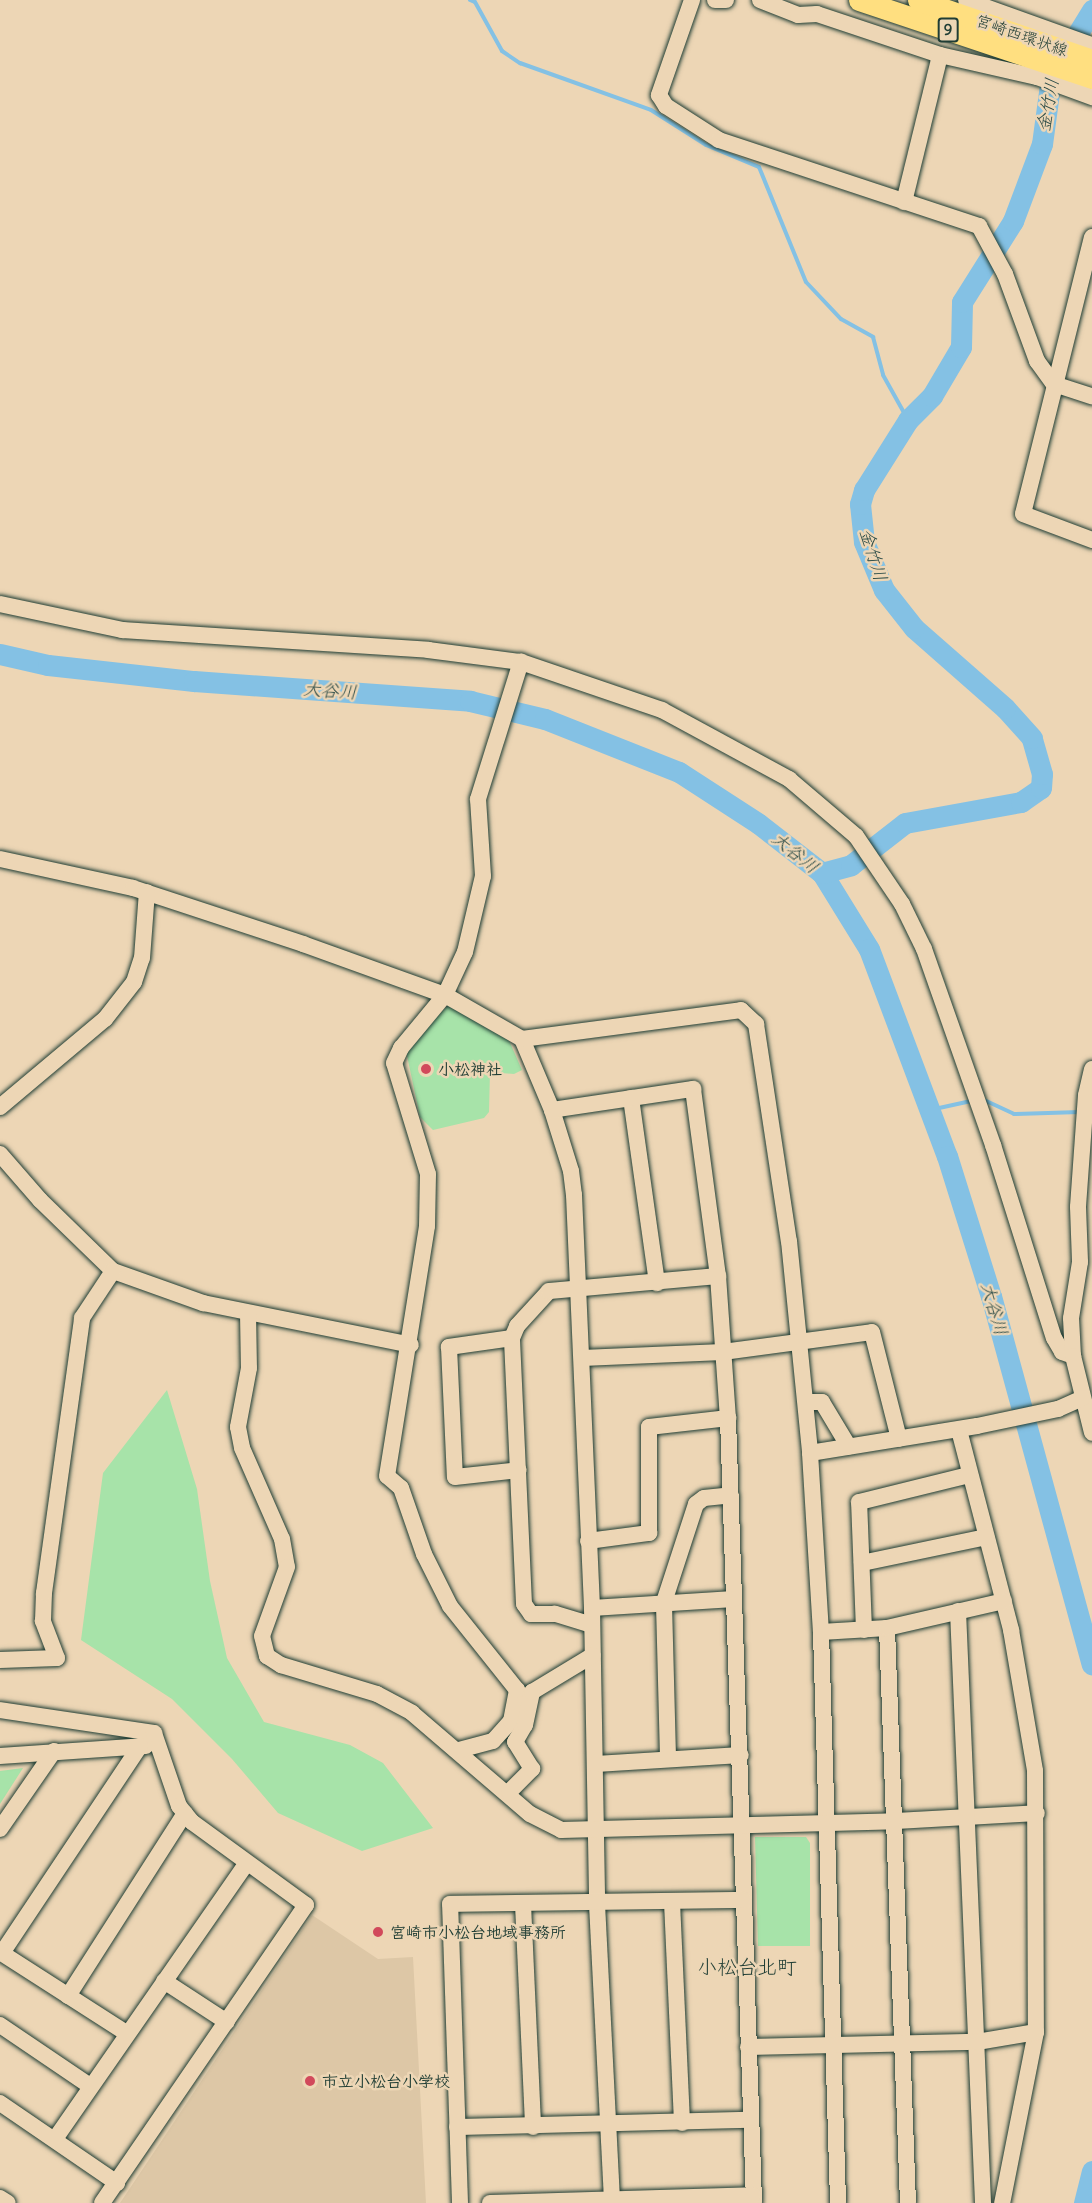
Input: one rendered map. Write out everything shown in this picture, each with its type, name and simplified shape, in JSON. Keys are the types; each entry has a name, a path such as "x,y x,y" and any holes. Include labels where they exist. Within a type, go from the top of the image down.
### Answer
{"main road":[{"name":"宮崎西環状線","path":"859,0 1044,53 1092,60"},
{"name":"宮崎西環状線","path":"918,0 1044,53 1090,90"}],"street":[{"path":"692,0 659,95 666,106 719,140 979,226 1005,274 1037,361 1054,384 1092,396"},
{"path":"715,0 726,0"},
{"path":"760,0 798,15 817,14 940,55 1044,53 1092,45"},
{"path":"966,0 1044,53"},
{"path":"904,202 940,55"},
{"path":"1092,237 1023,514 1092,540"},
{"path":"0,604 122,630 428,650 519,665 662,710 726,742 789,779 856,836 873,857 902,903 924,950 993,1145 1054,1338 1062,1352 1073,1356"},
{"path":"459,1750 494,1741 511,1721 517,1690 450,1606 424,1554 401,1488 387,1476 411,1345 428,1226 428,1174 394,1063 401,1047 445,995 465,952 481,897 478,799 519,665"},
{"path":"0,860 147,892 445,995 522,1039 741,1010 756,1024 801,1341 810,1453 821,1632 838,2203"},
{"path":"0,1107 105,1019 134,982 142,958 147,892"},
{"path":"522,1039 552,1110 571,1171 582,1359 592,1617 597,1904 611,2201"},
{"path":"1092,1069 1086,1095 1078,1207 1086,1259 1071,1318 1073,1356 1092,1433"},
{"path":"490,2203 754,2199 728,1418 718,1276 693,1089 552,1110"},
{"path":"631,1098 657,1283"},
{"path":"0,1154 47,1208 113,1271 203,1303 411,1345"},
{"path":"0,1660 57,1658 44,1621 44,1593 82,1318 113,1271"},
{"path":"718,1276 549,1291 517,1326 512,1338 524,1604 531,1614 592,1617 664,1602 734,1599"},
{"path":"248,1313 249,1368 238,1426 242,1448 282,1539 287,1567 262,1636 267,1656 281,1665 377,1694 412,1713 459,1750 543,1823 561,1830 827,1821 896,1821 1037,1813"},
{"path":"582,1359 723,1352 872,1332 899,1439"},
{"path":"512,1338 449,1347 455,1477 519,1470"},
{"path":"810,1453 959,1430 1058,1409 1083,1398"},
{"path":"806,1402 822,1402 849,1447"},
{"path":"588,1541 649,1533 649,1427 728,1418"},
{"path":"959,1430 1004,1601 1030,1733 1037,1813 1036,2032 1002,2203"},
{"path":"864,1630 859,1502 969,1474"},
{"path":"668,1757 664,1602 696,1504 704,1498 731,1495"},
{"path":"862,1563 986,1537"},
{"path":"821,1632 887,1628 1004,1601"},
{"path":"958,1611 983,2203"},
{"path":"887,1628 896,1821 908,2203"},
{"path":"509,1792 532,1768 515,1742 525,1725 532,1692 593,1655"},
{"path":"0,1710 154,1734 160,1745 179,1806 185,1813 246,1864 306,1905 102,2203"},
{"path":"0,1756 160,1745"},
{"path":"126,2033 1,1953 140,1746"},
{"path":"0,1828 54,1751"},
{"path":"596,1764 668,1757 741,1755"},
{"path":"68,1996 185,1813"},
{"path":"55,2139 126,2033 246,1864"},
{"path":"460,2203 450,1904 597,1904 744,1900"},
{"path":"672,1902 682,2123"},
{"path":"523,1904 533,2127"},
{"path":"164,1981 227,2022"},
{"path":"0,2025 90,2086"},
{"path":"748,2047 977,2042 1036,2032"},
{"path":"0,2103 117,2183"},
{"path":"457,2127 609,2126 751,2120"},
{"path":"0,2198 8,2203"}],"shaded area":[{"name":"市立小松台小学校","path":"312,1915 378,1959 413,1957 426,2203 120,2203"}],"green space":[{"path":"449,1005 507,1036 522,1070 514,1074 490,1072 489,1112 484,1118 433,1130 420,1117 406,1051 409,1042"},
{"path":"167,1390 197,1489 210,1581 227,1658 264,1722 350,1745 383,1763 433,1828 362,1851 278,1813 232,1759 172,1699 81,1640 103,1473"},
{"path":"23,1768 0,1804 0,1771"},
{"path":"755,1837 806,1837 810,1843 810,1946 758,1946"}],"waterway":[{"path":"470,0 475,2 502,51 520,63 651,110 706,145 759,167 806,282 841,319 873,337 883,375 908,420"},
{"name":"金竹川","path":"822,873 851,865 905,823 1021,802 1041,788 1042,774 1032,738 1005,708 914,628 884,590 864,542 860,504 864,490 908,420 932,396 961,347 962,302 1013,221 1042,144 1051,77 1092,10"},
{"name":"大谷川","path":"0,654 48,665 194,681 470,701 545,719 679,772 759,824 822,873 869,949 947,1156 991,1296 1092,1664"},
{"path":"982,1099 1014,1114 1080,1112"},
{"path":"930,1110 971,1101"},
{"name":"大谷川","path":"1084,2203 1092,2171"}],"place":[{"name":"小松神社","path":"426,1069"},
{"name":"宮崎市小松台地域事務所","path":"378,1932"},
{"name":"市立小松台小学校","path":"310,2081"}],"district":[{"name":"小松台北町","path":"747,1966"}]}
